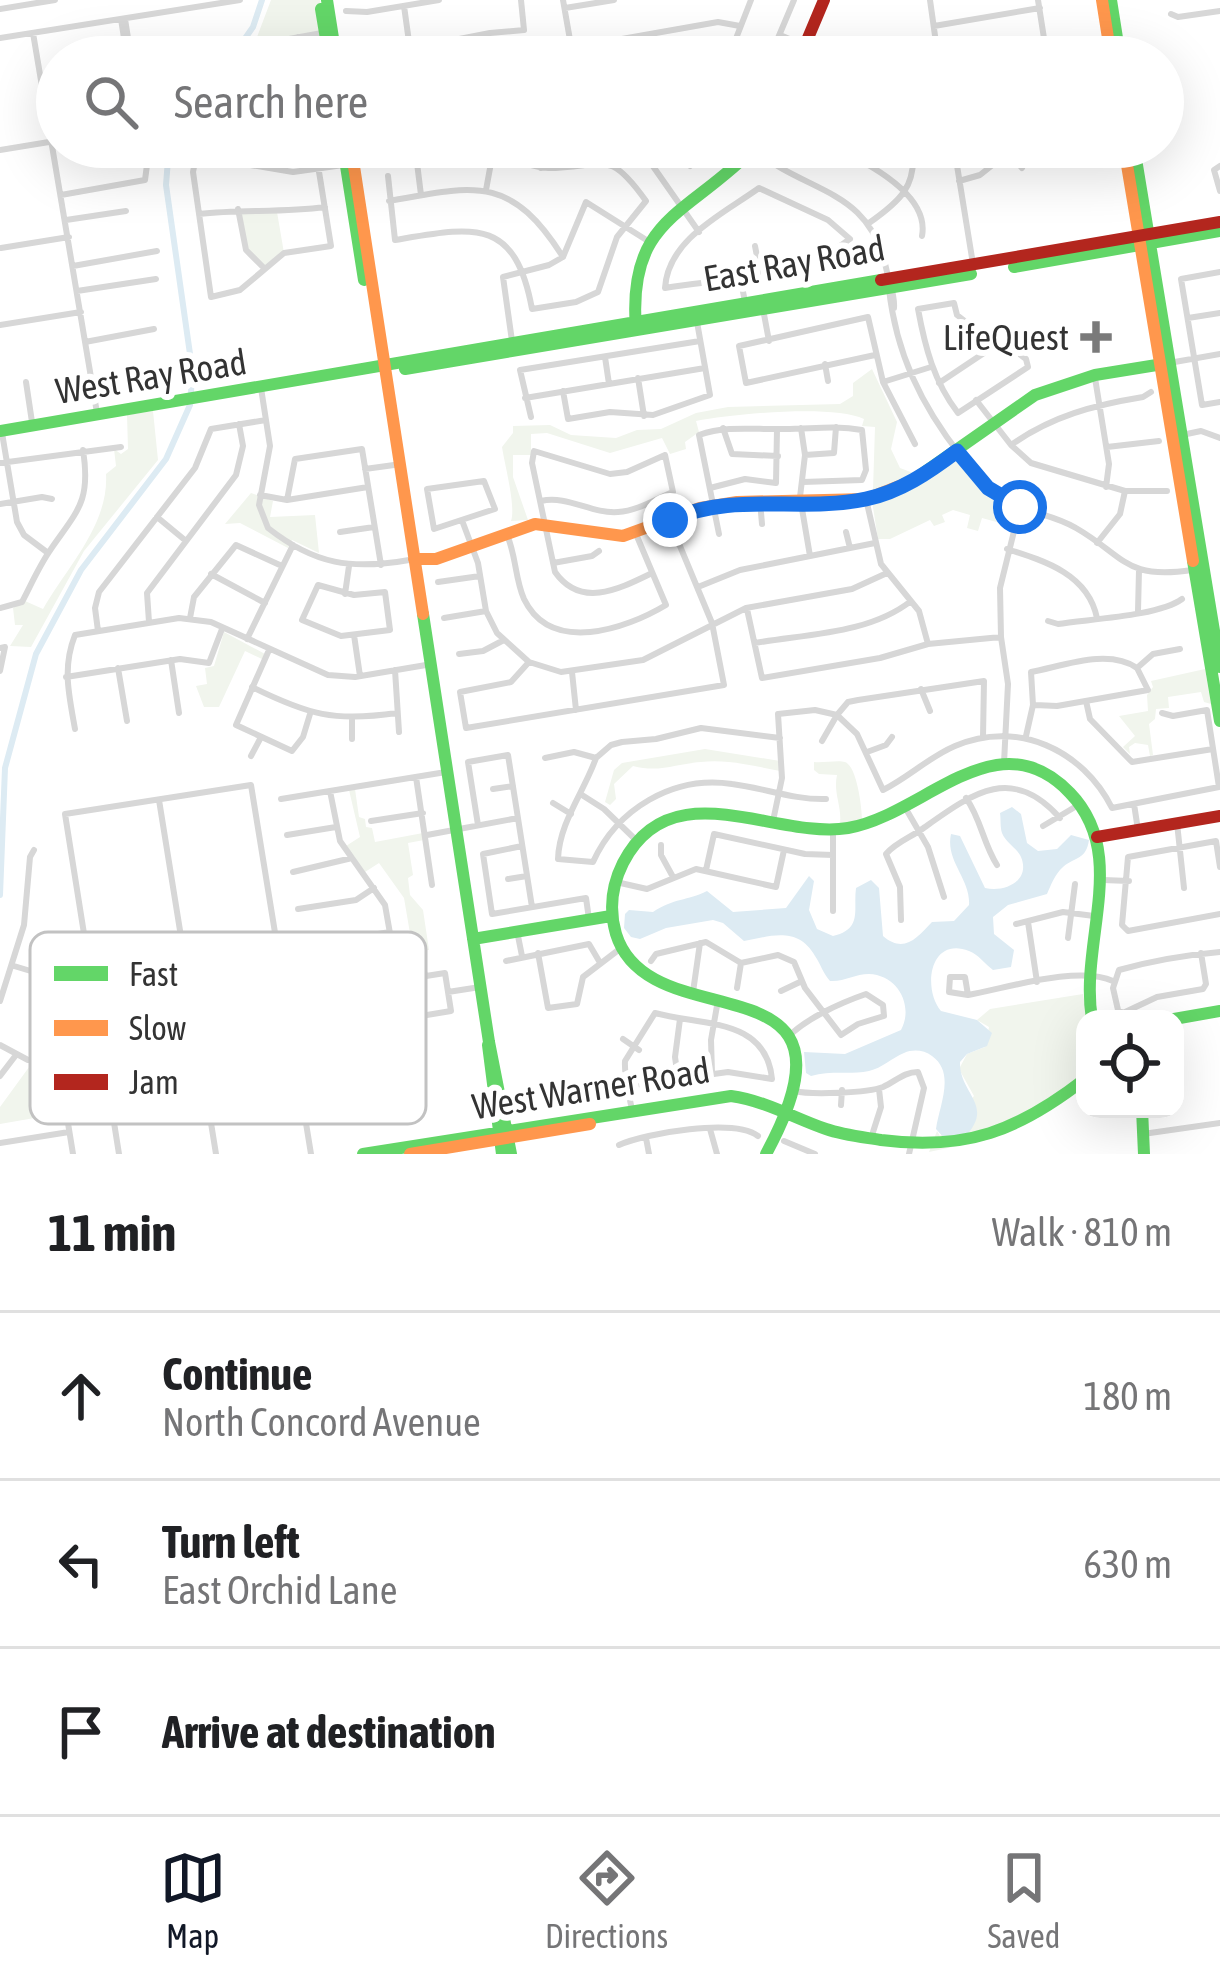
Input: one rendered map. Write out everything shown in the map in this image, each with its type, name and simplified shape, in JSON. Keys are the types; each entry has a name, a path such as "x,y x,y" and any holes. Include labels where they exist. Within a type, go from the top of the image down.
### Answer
{"main road":[{"path":"324,0 329,36"},
{"path":"809,36 824,0"},
{"path":"1102,0 1110,36"},
{"path":"1111,0 1112,36"},
{"path":"351,168 489,1042 486,1050 505,1141"},
{"path":"635,325 632,280 648,241 734,168"},
{"path":"1131,168 1165,338 1163,364"},
{"path":"1136,168 1171,438 1194,570 1212,621 1220,721"},
{"name":"East Ray Road","path":"974,269 1085,245 1220,226"},
{"name":"East Ray Road","path":"382,369 745,302 1049,261 1143,238"},
{"path":"1049,261 1085,245"},
{"name":"East Ray Road","path":"477,352 512,341 763,308 889,281"},
{"path":"1151,311 1165,338"},
{"path":"412,560 547,524 596,535 636,534 713,506 803,490 866,499 918,478 1035,394 1095,375 1163,364"},
{"name":"West Ray Road","path":"1,431 382,369"},
{"path":"1171,438 1220,667"},
{"path":"768,1154 794,1091 793,1034 754,1009 661,988 647,979 621,948 611,916 616,882 638,842 670,820 698,811 728,811 833,830 910,816 962,772 1004,763 1048,775 1097,837 1103,880 1088,977 1091,1010"},
{"path":"1097,837 1220,816"},
{"path":"472,939 611,916"},
{"path":"1184,1020 1220,1014"},
{"name":"West Warner Road","path":"595,1119 720,1102 749,1104 866,1145 909,1154 956,1151 1002,1138 1076,1089"},
{"name":"West Warner Road","path":"976,1153 1031,1129 1076,1090"},
{"name":"West Warner Road","path":"364,1154 505,1141 632,1110 731,1096 758,1100 879,1154"},
{"path":"1142,1118 1144,1154"}],"street":[{"path":"0,9 55,0"},
{"path":"0,38 240,0"},
{"path":"346,11 439,0"},
{"path":"478,36 524,30 521,0"},
{"path":"569,36 564,4 614,0"},
{"path":"738,36 751,0"},
{"path":"782,36 794,0"},
{"path":"930,0 935,36"},
{"path":"934,26 1039,4 1044,36"},
{"path":"404,6 408,36"},
{"path":"1171,14 1220,11"},
{"path":"123,19 126,36"},
{"path":"650,36 718,22 740,26"},
{"path":"304,36 328,32"},
{"path":"32,33 36,59"},
{"path":"0,150 36,144"},
{"path":"1220,166 1214,170 1220,190"},
{"path":"55,168 97,415"},
{"path":"61,196 145,180 147,168"},
{"path":"194,168 211,297 240,290 284,253 331,246 318,168 282,172 266,168"},
{"path":"417,168 421,195"},
{"path":"486,190 490,168"},
{"path":"388,176 395,240 470,230 493,237 508,248 524,271 532,309 576,302 598,292 612,248 646,201 617,168"},
{"path":"654,168 699,232"},
{"path":"779,168 848,202 869,223 879,242 908,373 924,406 988,488 1020,507 1066,522 1139,570 1194,570"},
{"path":"874,168 921,215 922,236"},
{"path":"869,223 904,194 914,168"},
{"path":"957,168 974,269"},
{"path":"959,181 980,176 989,168"},
{"path":"759,188 829,220 850,239 817,262 665,288 674,255 699,232 759,188"},
{"path":"389,201 486,190 528,210 562,257"},
{"path":"512,341 503,277 562,257 586,202 648,241"},
{"path":"199,214 325,208"},
{"path":"238,209 245,250 264,268"},
{"path":"66,220 126,211"},
{"path":"1,248 69,237"},
{"path":"755,246 760,272"},
{"path":"74,266 157,250"},
{"path":"1220,272 1180,278 1202,405 1220,403"},
{"path":"740,276 745,302"},
{"path":"77,291 156,279"},
{"path":"939,383 1002,341 1026,359 1028,367 958,413 939,383 931,364 918,309 953,303 966,322"},
{"path":"763,308 769,341"},
{"path":"0,325 81,312"},
{"path":"1188,318 1220,313"},
{"path":"874,355 746,383 739,346 868,317 883,382 915,444"},
{"path":"563,391 568,419 610,412 644,416 710,395 696,319"},
{"path":"635,325 639,351"},
{"path":"85,342 154,329"},
{"path":"530,417 520,370 700,341"},
{"path":"1163,364 1220,354"},
{"path":"605,357 610,383"},
{"path":"826,364 828,381"},
{"path":"883,382 931,364"},
{"path":"524,398 705,368"},
{"path":"1095,375 1107,447 1106,487"},
{"path":"638,378 644,416"},
{"path":"26,382 32,426"},
{"path":"261,388 270,446 260,495 265,524 293,544 350,566 412,560"},
{"path":"1011,446 1040,425 1150,392"},
{"path":"976,400 1011,446 1031,463 1125,491 1167,491"},
{"path":"98,631 94,608 99,592 195,468 211,429 266,420"},
{"path":"149,622 147,593 236,475 243,446 239,424"},
{"path":"806,455 834,453 836,425"},
{"path":"719,534 699,435 723,428 836,425 862,430 866,470 862,480 803,490"},
{"path":"723,428 732,454 778,456"},
{"path":"801,428 810,556"},
{"path":"710,488 745,478 776,483 777,429"},
{"path":"1,431 4,463 24,535 48,553"},
{"path":"1107,447 1204,432 1220,438"},
{"path":"4,463 121,447"},
{"path":"287,500 295,459 362,449 381,565"},
{"path":"0,608 20,604 76,515 87,478 83,450"},
{"path":"541,501 560,499 616,512 674,492 665,455 627,472 610,474 534,452 532,471 553,563 562,581 584,594 622,588 652,573"},
{"path":"365,470 397,465"},
{"path":"484,481 495,509 463,523 434,530 427,489 484,481"},
{"path":"260,495 287,500 368,487"},
{"path":"1097,543 1120,514 1125,491"},
{"path":"529,662 511,682 460,692 466,728 724,685 712,622 660,497"},
{"path":"866,499 886,574 911,602 924,624 928,644"},
{"path":"0,504 52,500"},
{"path":"760,501 762,524"},
{"path":"1004,763 1009,693 1000,588 1020,507"},
{"path":"155,516 186,542"},
{"path":"463,523 486,611 502,640 529,662 550,670 572,672 643,660 746,608 852,589 886,574"},
{"path":"340,532 374,527"},
{"path":"506,532 530,610 548,625 584,632 638,621 666,604 636,534"},
{"path":"846,532 850,548"},
{"path":"698,587 740,570 875,543"},
{"path":"190,618 194,597 236,544 282,566"},
{"path":"247,639 293,544"},
{"path":"1007,548 1059,568 1091,597 1096,617"},
{"path":"553,563 599,551"},
{"path":"345,594 350,566"},
{"path":"1138,611 1139,570"},
{"path":"211,574 265,603"},
{"path":"438,582 480,576"},
{"path":"318,585 345,594 385,592 390,630 341,636 302,620 318,585"},
{"path":"1048,621 1058,624 1138,611 1182,598"},
{"path":"755,643 868,624 896,614 911,602"},
{"path":"746,608 762,678 880,658 928,644 1001,637"},
{"path":"444,618 486,611"},
{"path":"75,729 66,677 75,635 190,618 223,627 321,673 360,676 428,664"},
{"path":"66,677 171,660 209,663 223,627"},
{"path":"354,635 360,676"},
{"path":"459,655 483,651 502,640"},
{"path":"0,671 3,648"},
{"path":"1137,668 1153,654 1180,649"},
{"path":"269,650 236,725 292,751 310,714"},
{"path":"1026,738 1033,705 1031,672 1122,659 1137,668 1148,690 1033,705"},
{"path":"171,660 179,713"},
{"path":"118,668 127,721"},
{"path":"395,670 400,732"},
{"path":"572,672 576,710"},
{"path":"822,742 848,702 984,681 982,738"},
{"path":"252,687 310,714 352,719 397,713"},
{"path":"921,689 930,711"},
{"path":"1086,700 1090,718 1132,762 1214,748"},
{"path":"773,821 779,794 778,714 814,710 836,716 857,734 884,790 954,746 1004,735 1026,738 1075,761 1098,782 1112,808 1219,787 1207,710 1173,716 1162,713"},
{"path":"352,719 352,739"},
{"path":"780,738 701,728 610,745 596,758 559,842 558,859 593,862 619,824 644,802 679,787 711,782 826,799"},
{"path":"867,752 886,745 892,736"},
{"path":"251,756 260,739"},
{"path":"545,758 574,752 596,758"},
{"path":"478,825 468,762 508,755 532,907"},
{"path":"281,799 446,772"},
{"path":"416,776 432,884"},
{"path":"83,932 64,814 251,785 275,932"},
{"path":"494,789 513,786"},
{"path":"901,920 900,887 886,854 966,798 989,790 1018,789 1039,799 1060,818"},
{"path":"330,791 336,827 385,905 390,932"},
{"path":"639,791 644,802"},
{"path":"582,795 638,842"},
{"path":"966,798 997,865"},
{"path":"159,800 181,932"},
{"path":"553,803 571,814"},
{"path":"1134,804 1138,830"},
{"path":"1043,826 1075,807"},
{"path":"371,821 422,813"},
{"path":"910,816 944,897"},
{"path":"427,835 518,818"},
{"path":"1177,823 1184,888"},
{"path":"287,835 336,827"},
{"path":"833,830 833,911"},
{"path":"706,870 714,834 833,855"},
{"path":"1220,867 1216,842 1128,856 1124,930 1220,914"},
{"path":"661,845 673,877"},
{"path":"522,846 483,854 492,914 586,898 590,920"},
{"path":"0,1001 24,925 34,850"},
{"path":"616,882 641,890 686,870 706,870 776,887 784,850"},
{"path":"292,872 352,858"},
{"path":"508,879 527,876"},
{"path":"1103,880 1129,881"},
{"path":"1068,938 1075,884"},
{"path":"298,909 356,900 374,888"},
{"path":"1016,924 1055,913 1097,916"},
{"path":"1028,922 1037,982"},
{"path":"24,925 34,926"},
{"path":"517,931 521,956"},
{"path":"651,961 656,954 700,943 712,944 741,963 778,955 794,962 802,981 825,1013 841,1034 884,1016 883,1005 866,994 825,1013 793,1034"},
{"path":"694,997 700,943"},
{"path":"506,961 589,944 599,961"},
{"path":"538,953 548,1008 577,1004 578,985 599,961 621,948"},
{"path":"968,995 1037,982 1115,977 1220,952"},
{"path":"1115,977 1114,1002 1120,1012 1157,997 1205,987 1201,953"},
{"path":"737,988 741,963"},
{"path":"14,966 30,971"},
{"path":"426,976 445,973 451,1010 426,1014"},
{"path":"781,992 802,981"},
{"path":"448,992 480,987"},
{"path":"712,1073 718,1000"},
{"path":"627,1086 712,1073 741,1072 772,1079 766,1053 754,1038 737,1029 655,1012 626,1061 627,1086 632,1110"},
{"path":"678,1078 675,1057 680,1019"},
{"path":"622,1039 636,1048"},
{"path":"0,1045 30,1060"},
{"path":"0,1076 16,1055"},
{"path":"794,1091 879,1089 918,1072 924,1088 909,1154"},
{"path":"873,1132 881,1107 879,1089"},
{"path":"842,1090 842,1105"},
{"path":"1143,1134 1220,1123"},
{"path":"68,1124 73,1154"},
{"path":"114,1124 119,1154"},
{"path":"211,1124 216,1154"},
{"path":"306,1124 311,1154"},
{"path":"619,1145 739,1126 758,1136"},
{"path":"710,1128 717,1154"},
{"path":"0,1143 69,1132"},
{"path":"646,1138 649,1154"},
{"path":"784,1141 809,1153"}],"shaded area":[{"path":"271,0 320,0 325,33 257,36"},
{"path":"238,209 277,212 284,253 264,268 250,255"},
{"path":"872,369 897,422 891,449 900,468 916,474 873,490 875,427 862,426 864,419 849,414 830,412 757,413 696,421 699,432 685,442 686,449 670,454 662,438 610,453 547,433 531,434 531,455 513,455 513,477 528,520 511,521 502,447 513,426 550,425 571,435 616,438 728,407 840,404 853,396 853,383"},
{"path":"153,411 158,460 84,551 31,647 10,646 23,625 15,625 13,608 25,601 43,609 94,528 106,474 116,466 114,449 121,454 128,449 127,415"},
{"path":"957,457 984,488 1015,509 1011,526 982,518 978,531 967,528 970,515 953,510 942,515 945,522 934,526 930,520 890,539 878,539 872,501"},
{"path":"251,493 273,501 270,517 315,515 319,553 292,540 288,548 240,523 225,524"},
{"path":"224,632 265,654 262,659 245,651 219,707 204,707 196,686 207,684 205,668 214,666"},
{"path":"1205,669 1211,704 1204,702 1201,692 1168,697 1169,708 1156,709 1149,724 1153,755 1148,745 1135,743 1129,747 1130,754 1123,747 1135,736 1119,716 1148,711 1151,681"},
{"path":"705,749 780,761 780,771 721,761 633,766 614,784 616,799 610,805 605,802 614,770 622,763"},
{"path":"814,762 849,765 862,820 840,823 837,775 819,774"},
{"path":"355,789 359,817 372,828 375,842 423,833 424,840 408,843 413,875 408,878 410,895 423,910 429,950 426,932 410,932 404,898 379,863 365,872 346,846 360,837 349,790"},
{"path":"1012,807 1021,814 1027,843 1038,851 1057,849 1071,835 1089,840 1083,854 1058,873 1047,894 1008,905 993,917 994,934 1014,950 1011,967 993,970 972,952 956,948 938,957 933,967 932,990 941,1011 977,1020 992,1033 987,1046 960,1062 977,1108 973,1127 963,1139 944,1138 936,1129 945,1081 939,1063 926,1052 907,1052 869,1071 806,1073 804,1052 845,1054 901,1030 904,1002 888,980 869,974 830,981 801,940 783,935 744,941 713,920 666,928 640,939 624,928 629,910 653,912 707,891 733,912 786,908 809,876 814,881 809,910 817,929 833,936 849,929 855,918 856,888 871,880 879,888 883,936 904,944 932,922 954,921 969,905 952,853 951,834 960,836 985,888 1007,887 1019,879 1021,857 1001,828 1000,813"},
{"path":"1083,994 1086,1010 1076,1010 1076,1082 995,1138 929,1152 937,1131 940,1136 974,1096 959,1069 967,1054 985,1047 989,1027 977,1020 990,1009"},
{"path":"30,1066 30,1119 0,1124 0,1107"}],"waterway":[{"path":"247,36 262,0"},
{"path":"167,168 192,368 191,394"},
{"path":"0,895 5,768 36,654 81,570 166,459 190,405"}],"traffic: fast":[{"path":"327,0 333,36"},
{"path":"1111,0 1117,36"},
{"path":"321,9 326,36"},
{"path":"346,168 364,280"},
{"path":"636,329 641,263 652,240 732,168"},
{"path":"1137,168 1220,667"},
{"path":"1014,267 1220,231"},
{"path":"405,369 971,274"},
{"path":"0,431 881,280"},
{"path":"912,481 1035,395 1095,375 1169,363"},
{"path":"1193,561 1220,721"},
{"path":"423,614 489,1042 511,1154"},
{"path":"766,1154 793,1090 794,1049 776,1023 745,1008 669,986 637,967 616,934 613,898 623,863 643,835 668,820 726,815 819,829 848,828 876,820 988,767 1015,764 1043,772 1070,793 1088,817 1097,844 1100,871 1091,1010"},
{"path":"473,939 611,916"},
{"path":"1184,1017 1220,1011"},
{"path":"488,1045 502,1154"},
{"path":"363,1154 731,1096 839,1133 939,1142 1013,1124 1076,1085"},
{"path":"1142,1118 1144,1154"}],"traffic: slow":[{"path":"1102,0 1108,36"},
{"path":"354,168 423,614"},
{"path":"1128,168 1193,561"},
{"path":"414,559 436,559 535,524 623,536 700,508 737,502 866,499 912,481"},
{"path":"410,1154 590,1124"}],"traffic: jam":[{"path":"809,36 824,0"},
{"path":"881,280 1220,222"},
{"path":"1097,837 1220,816"}],"place":[{"name":"LifeQuest","path":"1096,337"}],"route":[{"path":"670,520 700,508 737,502 866,499 918,478 957,451 988,488 1020,507"}]}
